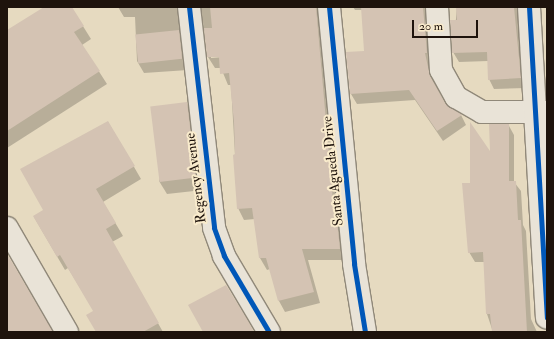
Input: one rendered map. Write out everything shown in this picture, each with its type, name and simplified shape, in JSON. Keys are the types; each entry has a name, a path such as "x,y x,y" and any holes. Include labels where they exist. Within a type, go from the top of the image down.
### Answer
{"street":[{"name":"Regency Avenue","path":"189,7 214,228 224,256 269,332"},
{"name":"Santa Agueda Drive","path":"329,7 354,264 365,332"},
{"path":"437,7 441,70 456,97 482,112 542,112"},
{"path":"529,7 542,112 539,207 547,317"},
{"path":"7,228 67,332"}],"building":[{"path":"44,7 72,7 84,26 74,32 100,71 7,131 7,30"},
{"path":"210,7 316,7 334,212 336,212 340,249 302,249 314,292 278,301 266,258 259,258 252,208 237,209 233,155 235,154 234,122 229,73 220,74 219,57 207,57 204,28 212,28"},
{"path":"361,7 423,7 427,53 425,53 430,76 445,103 462,115 437,131 409,90 350,94 346,52 364,51"},
{"path":"456,7 514,7 521,78 488,80 487,52 452,53 450,20 457,20"},
{"path":"179,30 182,59 138,63 135,35"},
{"path":"187,102 196,177 160,182 150,107"},
{"path":"108,121 135,166 96,189 116,223 106,229 159,323 143,332 96,332 86,315 93,311 60,255 57,257 33,216 43,210 20,169"},
{"path":"470,122 490,151 489,124 509,124 509,181 516,181 518,220 521,220 527,332 492,332 490,314 486,314 483,252 468,253 462,183 470,183"},
{"path":"7,254 19,274 53,332 7,332"},
{"path":"226,285 254,332 203,332 188,305"}],"cycle path":[{"path":"189,7 214,228 224,256 269,332"},
{"path":"329,7 354,264 365,332"},
{"path":"529,7 547,317"}]}
